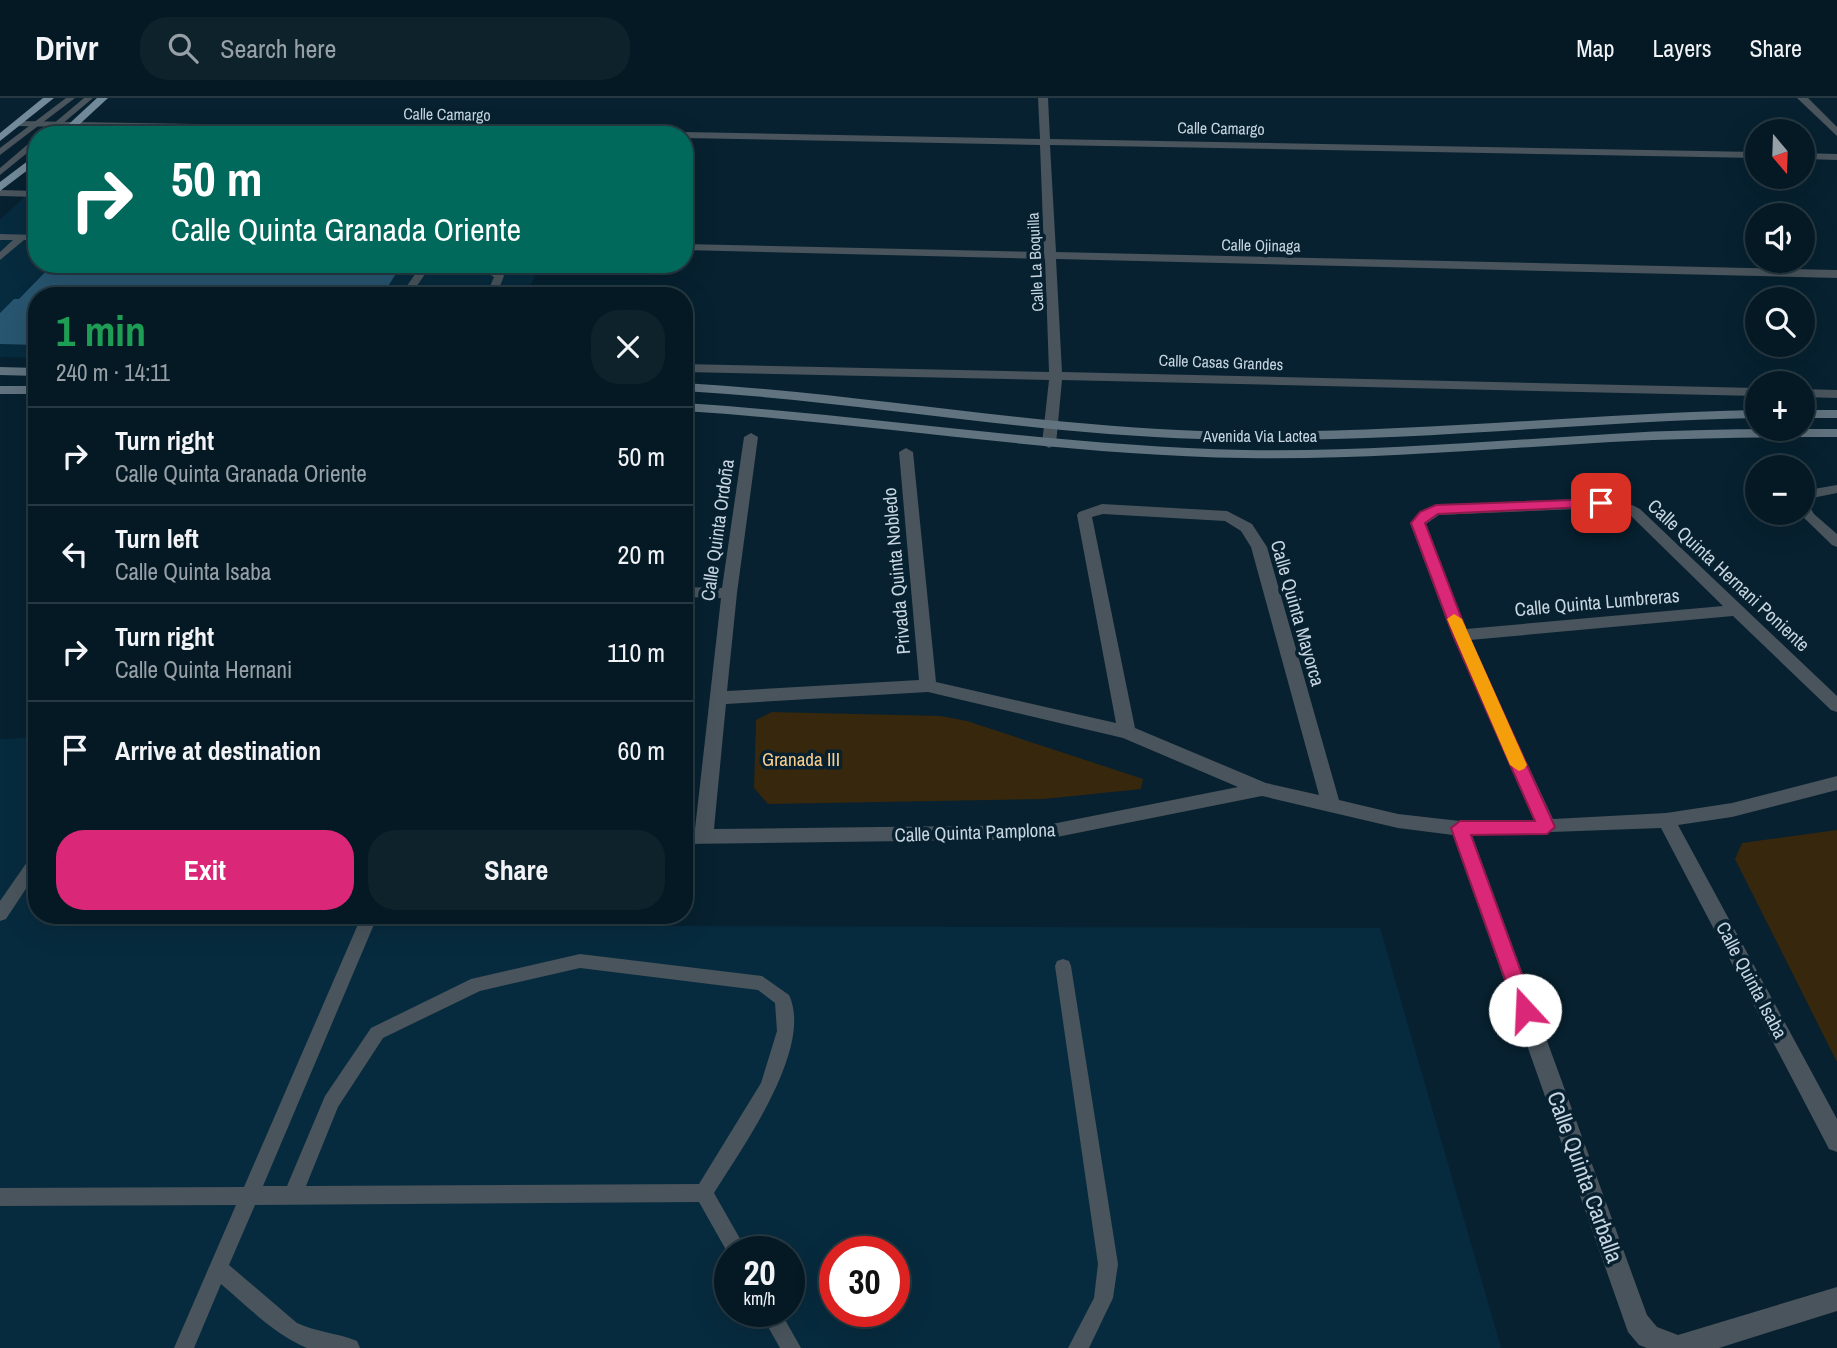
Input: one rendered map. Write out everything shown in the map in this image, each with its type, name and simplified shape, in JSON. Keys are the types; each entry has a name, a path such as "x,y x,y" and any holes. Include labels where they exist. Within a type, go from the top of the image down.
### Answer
{"main road":[{"path":"0,138 49,98"},
{"path":"73,124 103,98"},
{"path":"0,191 28,166"},
{"path":"0,372 28,372"},
{"name":"Avenida Via Lactea","path":"693,388 850,401 1052,425 1161,433 1354,436 1446,432 1593,420 1745,415"},
{"path":"0,390 28,390"},
{"name":"Avenida Via Lactea","path":"693,408 845,420 1049,444 1165,452 1347,454 1446,451 1704,434 1837,433"},
{"path":"1815,414 1837,414"}],"street":[{"name":"Calle La Boquilla","path":"1043,98 1056,375 1049,444"},
{"path":"1802,98 1837,133"},
{"name":"Calle Camargo","path":"18,124 45,126"},
{"name":"Calle Camargo","path":"67,126 184,126"},
{"name":"Calle Camargo","path":"693,135 1745,155"},
{"path":"1815,156 1837,157"},
{"name":"Calle Ojinaga","path":"693,247 1837,274"},
{"name":"Calle Casas Grandes","path":"693,368 1745,392"},
{"path":"1815,393 1837,394"},
{"name":"Calle Quinta Ordoña","path":"704,837 729,593 751,437"},
{"name":"Privada Quinta Nobledo","path":"906,452 928,686"},
{"path":"1815,493 1837,489"},
{"name":"Calle Quinta Hernani Poniente","path":"1460,635 1418,523 1425,515 1436,510 1601,503 1621,505 1635,512 1837,706"},
{"name":"Calle Quinta Mayorca","path":"1127,732 1084,515 1102,509 1227,516 1242,522 1251,531 1259,547 1331,805"},
{"path":"1815,522 1837,542"},
{"path":"693,592 729,593"},
{"name":"Calle Quinta Lumbreras","path":"1460,635 1737,610"},
{"path":"1460,635 1547,827"},
{"path":"718,698 928,686 1127,732 1262,789 1398,821 1460,828 1547,827 1666,820 1732,810 1837,783"},
{"name":"Calle Quinta Pamplona","path":"693,837 1046,832 1262,789"},
{"name":"Calle Quinta Isaba","path":"1666,820 1837,1141"},
{"name":"Calle Quinta Carballa","path":"1460,828 1632,1310 1643,1329 1663,1345 1678,1348 1837,1299"}],"lane":[{"path":"33,126 71,98"},
{"path":"62,126 89,98"},
{"path":"0,152 28,130"},
{"path":"0,172 28,149"},
{"path":"0,191 28,193"},
{"path":"0,237 28,238"},
{"path":"0,257 21,238"},
{"path":"0,915 28,873"},
{"path":"184,1348 366,924"},
{"path":"293,1194 331,1102 377,1033 477,984 580,961 762,983 783,1000 786,1031 769,1086 704,1193"},
{"path":"1063,966 1108,1265 1107,1294 1099,1315 1078,1348"},
{"path":"0,1197 704,1193"},
{"path":"704,1193 728,1236"},
{"path":"219,1269 290,1330 307,1338 350,1348"},
{"path":"779,1327 791,1348"}],"shaded area":[{"path":"28,194 28,273 536,273 530,287 28,287 28,358 0,357 0,220"},
{"path":"28,737 28,924 1380,928 1501,1348 0,1348 0,739"}],"green space":[{"name":"Granada III","path":"772,712 941,716 967,721 1143,779 1141,789 1044,799 768,804 754,788 756,720"},
{"path":"1837,830 1837,1062 1735,859 1742,843"}],"building":[{"path":"44,273 396,273 388,287 31,287"},
{"path":"28,290 28,345 0,344 0,313 14,299 19,299"}],"slow traffic":[{"path":"1454,619 1519,765"}],"route":[{"path":"1525,1010 1460,828 1547,827 1460,635 1418,523 1425,515 1436,510 1601,503"}]}
